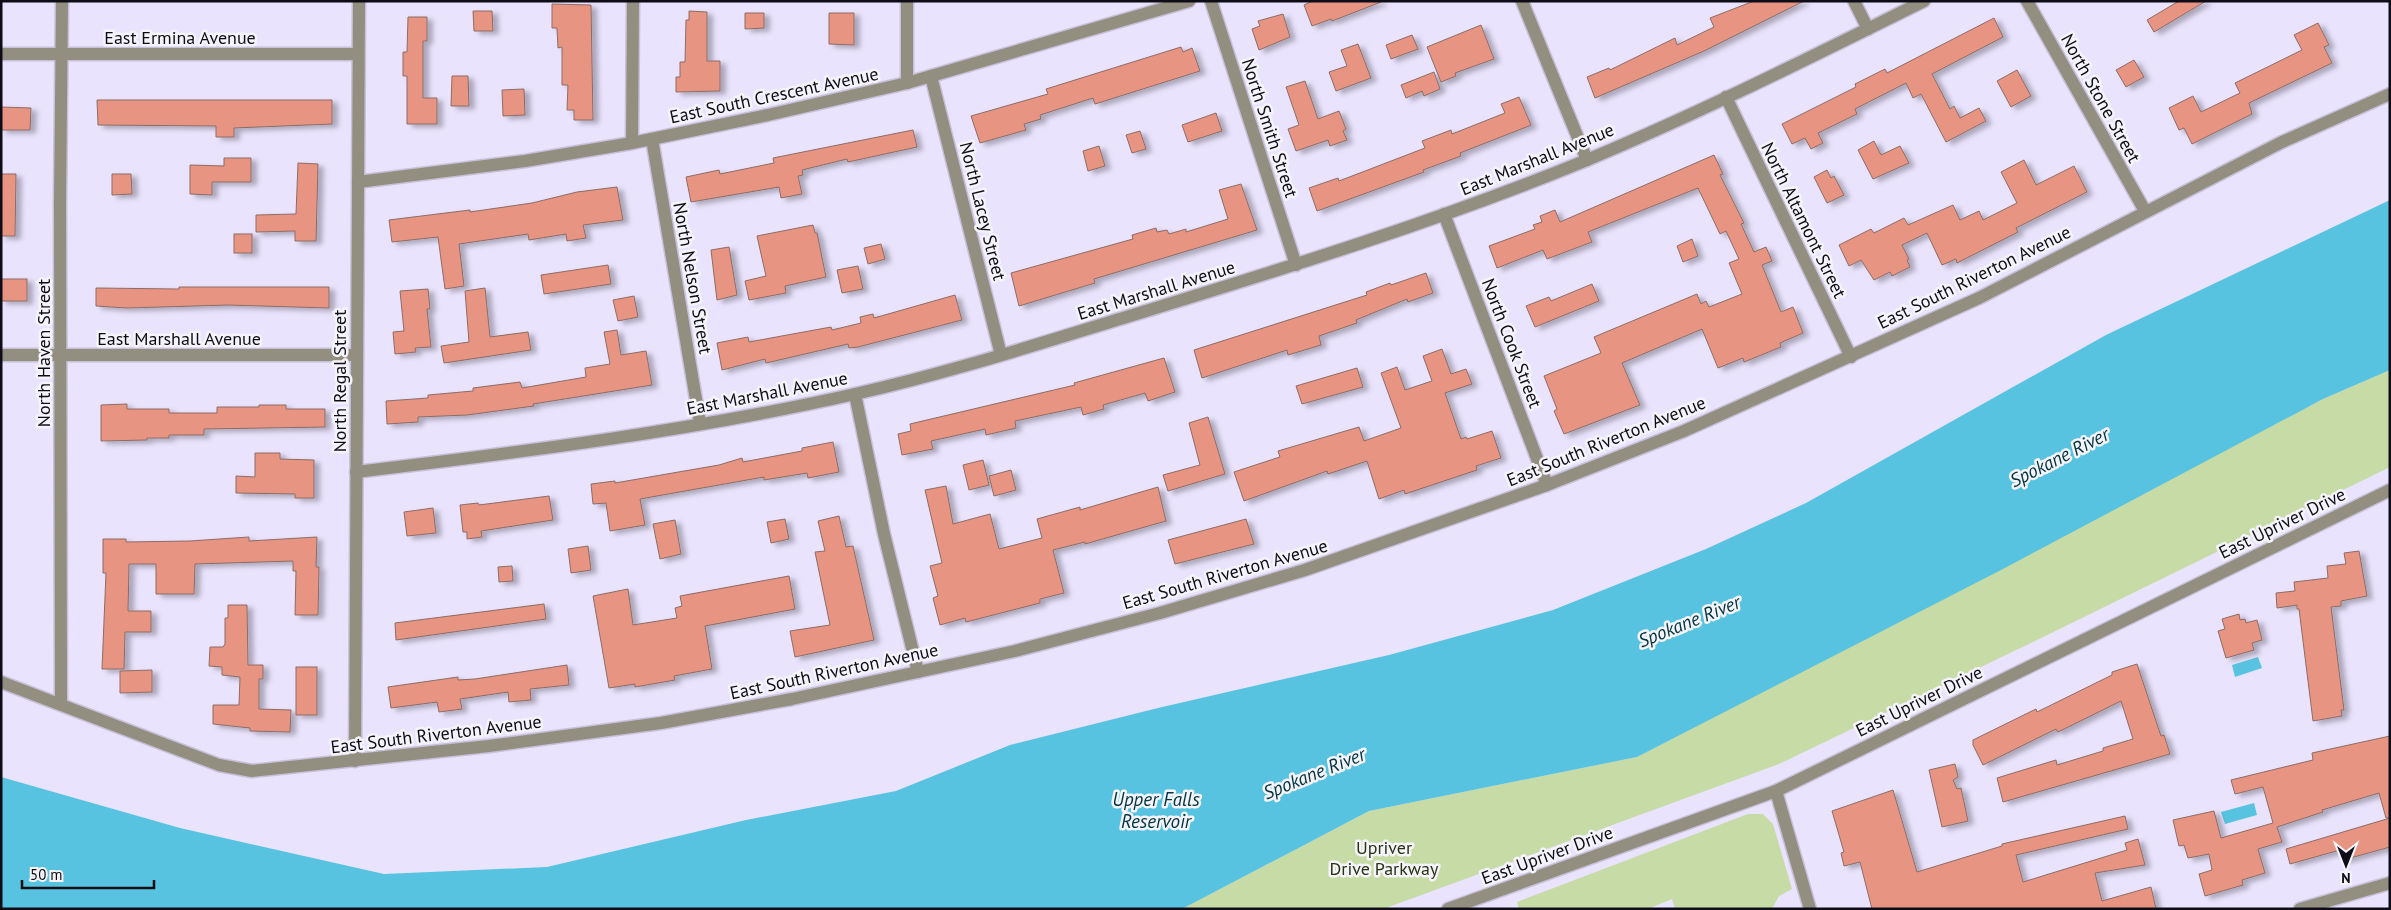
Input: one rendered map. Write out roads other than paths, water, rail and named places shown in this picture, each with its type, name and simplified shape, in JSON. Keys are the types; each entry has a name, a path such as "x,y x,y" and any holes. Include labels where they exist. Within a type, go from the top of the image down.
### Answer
{"street":[{"name":"North Haven Street","path":"61,704 60,203 62,1"},
{"name":"North Regal Street","path":"355,761 359,1"},
{"path":"632,143 633,1"},
{"path":"907,1 907,83"},
{"name":"North Smith Street","path":"1211,1 1296,265"},
{"path":"1522,1 1587,160"},
{"path":"1854,1 1868,29"},
{"name":"East Marshall Avenue","path":"356,472 518,452 700,424 855,394 1001,355 1296,265 1444,214 1587,160 1726,97 1924,1"},
{"name":"North Stone Street","path":"2027,1 2145,211"},
{"name":"East South Crescent Avenue","path":"358,182 447,172 652,139 907,83 1183,2"},
{"name":"East Ermina Avenue","path":"1,54 358,54"},
{"name":"North Lacey Street","path":"931,76 1001,355"},
{"name":"East South Riverton Avenue","path":"1,682 219,766 241,771 489,746 662,723 792,699 1051,642 1227,595 1375,547 1547,485 1684,431 1979,298 2282,142 2390,94"},
{"name":"North Altamont Street","path":"1726,97 1851,357"},
{"name":"North Nelson Street","path":"652,139 700,424"},
{"name":"North Cook Street","path":"1444,214 1547,485"},
{"name":"East Marshall Avenue","path":"1,355 357,355"},
{"path":"855,394 884,534 918,672"},
{"name":"East Upriver Drive","path":"1448,909 1776,791 2390,490"},
{"path":"1776,791 1810,909"},
{"path":"2300,909 2390,883"}],"water":[{"name":"Upper Falls Reservoir","path":"2390,200 2390,370 2323,399 2001,570 1637,757 1369,811 1182,909 1,909 1,777 180,828 384,874 547,867 746,820 896,791 1010,745 1158,708 1389,655 1553,610 1706,549 1806,503 2106,335"},
{"path":"2258,657 2262,668 2235,677 2232,665"},
{"path":"2254,803 2257,815 2225,824 2221,812"}],"water label":[{"name":"Spokane River","path":"2059,457"},
{"name":"Spokane River","path":"1689,621"},
{"name":"Spokane River","path":"1314,773"}],"park label":[{"name":"Upriver Drive Parkway","path":"1384,858"}]}
